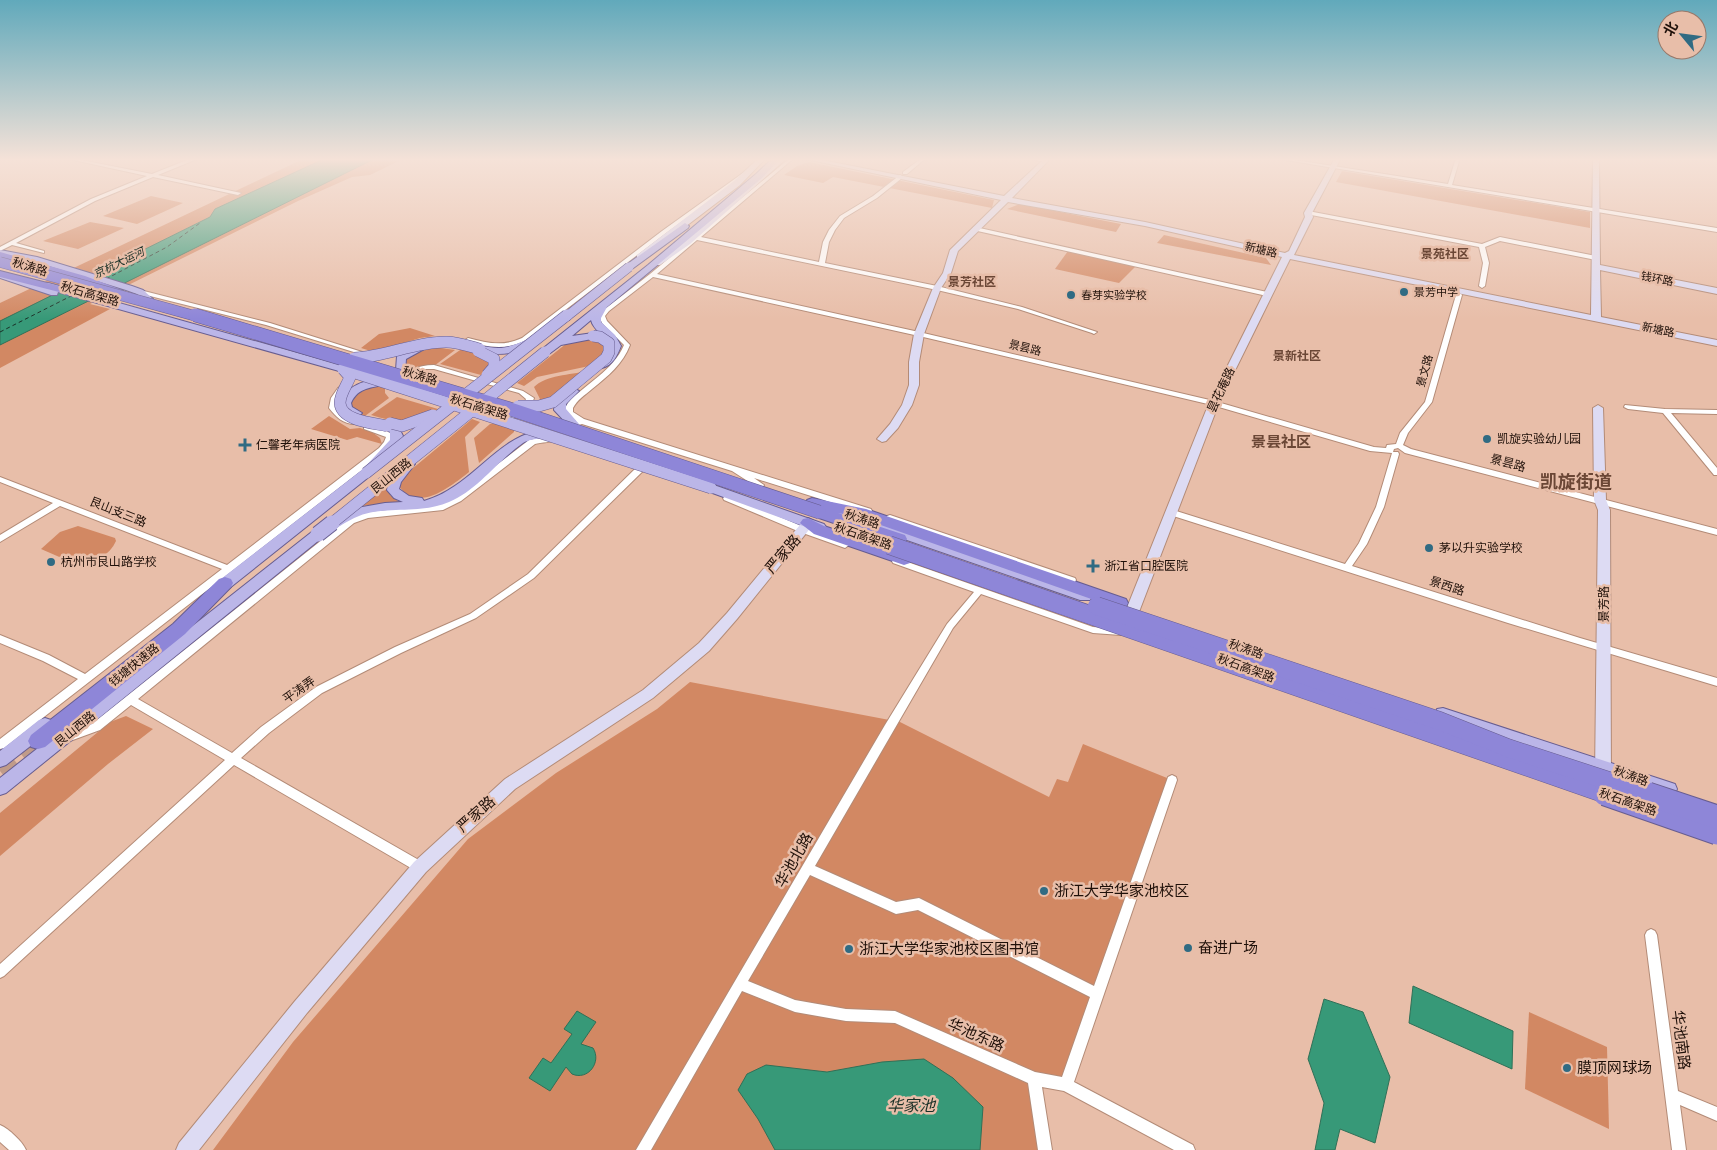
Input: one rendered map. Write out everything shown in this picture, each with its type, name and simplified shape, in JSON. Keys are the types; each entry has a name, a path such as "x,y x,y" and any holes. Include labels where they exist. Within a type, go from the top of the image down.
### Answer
{"highway":[{"path":"0,255 135,294"},
{"name":"秋石高架路","path":"0,255 507,408 1060,595 1149,622 1440,721 1508,748 1717,817"},
{"path":"0,272 59,289"},
{"name":"秋石高架路","path":"0,272 294,352 534,424 1717,833"},
{"path":"812,503 861,513 1038,576 1170,618 1249,656"},
{"path":"806,527 971,582 1050,612 1166,652 1298,687"},
{"name":"钱塘快速路","path":"38,741 179,628 226,576"}],"main road":[{"name":"艮山西路","path":"0,760 226,576 366,473 557,323 706,212"},
{"name":"艮山西路","path":"0,788 545,352 651,271 718,212"},
{"path":"0,255 18,255 72,271 135,294"},
{"name":"秋涛路","path":"0,255 60,276 217,316 573,425 760,485 1060,589 1134,606 1375,692 1603,766 1717,807"},
{"path":"0,272 94,303 110,304"},
{"path":"39,286 59,289 110,304"},
{"name":"秋涛路","path":"110,304 383,382 711,488 806,527 1123,632 1717,840"},
{"path":"573,425 562,414 560,403 611,358 616,346 611,337 596,323 596,318 603,306"},
{"path":"354,358 368,358 416,345 442,342 492,352 512,350 522,348 557,323"},
{"path":"521,409 553,402 606,358 610,347 608,343 600,338 584,336 568,340 545,352"},
{"path":"404,374 401,358 412,350 427,345 449,344 485,353 494,359 494,367 478,386"},
{"path":"344,371 350,377 341,399 342,410 348,416 387,426 395,430 397,436 391,447 366,473"},
{"path":"383,382 374,382 355,390 347,397 345,404 347,409 353,413 402,426 424,420 456,404"},
{"path":"417,455 394,481 393,490 400,497 412,501 438,497 463,482 507,445 520,430 512,423"},
{"path":"318,534 356,512 385,507 420,506 445,499 468,484 520,440 536,434 556,438"}],"street":[{"path":"0,255 11,243 71,212"},
{"path":"344,371 371,354 418,341 443,337 500,347 513,345 694,212"},
{"path":"630,267 698,212"},
{"path":"573,425 573,418 569,408 572,403 618,362 625,353 627,344 604,322 602,316 651,271 722,212"},
{"path":"651,271 728,212"},
{"path":"822,263 826,242 832,230 842,217 851,212"},
{"path":"882,439 894,426 908,405 914,385 914,362 919,334 937,288 947,273 954,250 994,212"},
{"name":"新塘路","path":"1099,212 1141,219 1289,254 1596,316 1717,343"},
{"path":"1596,316 1597,212"},
{"path":"1612,212 1717,230"},
{"path":"1308,213 1482,246 1500,239 1596,262"},
{"name":"昙花庵路","path":"1123,632 1214,403 1267,294 1309,217 1308,213"},
{"path":"976,229 1267,294"},
{"path":"696,238 937,288 1020,308 1094,332"},
{"path":"11,243 42,252"},
{"path":"1482,246 1486,263 1482,286"},
{"name":"钱环路","path":"1596,262 1717,291"},
{"name":"景昙路","path":"651,271 1214,403 1393,453"},
{"path":"135,294 206,308 371,354 377,366 404,374"},
{"name":"景文路","path":"1399,446 1404,433 1428,402 1459,295"},
{"path":"206,308 217,316"},
{"name":"新塘路","path":"1596,316 1717,336"},
{"path":"344,371 374,367 404,374"},
{"path":"0,746 86,679 226,576 388,443 390,436 384,432 348,421 339,416 333,408 335,398 343,383 344,371"},
{"path":"404,374 395,384 402,391 494,420 509,419 521,409"},
{"path":"1628,407 1665,411 1717,412"},
{"name":"景芳路","path":"1598,408 1600,500 1604,510 1604,802"},
{"path":"1665,411 1717,474"},
{"path":"556,438 573,425"},
{"path":"573,425 735,469 926,529 1134,606"},
{"path":"58,741 96,727 351,521 367,515 440,508 458,499 532,442 543,439 556,438 726,497 979,591 1093,630 1123,632"},
{"path":"1348,567 1363,544 1380,507 1393,453 1390,448 1399,446 1408,451 1408,454 1405,456 1393,453"},
{"name":"景昙路","path":"1408,451 1717,532"},
{"name":"平涛弄","path":"0,972 232,758 265,730 319,690 398,650 473,616 531,576 576,534 640,468"},
{"path":"735,469 760,485"},
{"name":"艮山支三路","path":"0,479 60,502 226,576"},
{"path":"0,539 60,502"},
{"name":"景西路","path":"1170,512 1348,567 1603,650 1717,682"},
{"name":"严家路","path":"186,1150 301,1007 420,867 510,784 648,694 673,674 704,646 726,622 806,527"},
{"name":"华池北路","path":"643,1150 950,626 979,591"},
{"path":"0,639 46,658 86,679"},
{"path":"129,699 420,867"},
{"path":"1066,1085 1172,780"},
{"path":"807,868 896,908 919,904 1097,994"},
{"name":"华池南路","path":"1651,935 1679,1150"},
{"name":"华池东路","path":"740,984 795,1006 846,1015 895,1017 1034,1079 1066,1085 1188,1150"},
{"path":"1034,1079 1045,1150"},
{"path":"1672,1095 1717,1114"},
{"path":"0,1132 19,1150"}],"shaded area":[{"path":"113,212 164,212 137,224 103,216"},
{"path":"192,212 276,212 90,304 110,309 0,368 0,303"},
{"path":"1020,212 1059,212 1121,224 1116,232"},
{"path":"1500,212 1590,212 1590,228"},
{"path":"90,222 124,228 78,249 43,241"},
{"path":"1164,235 1266,258 1271,265 1157,243"},
{"path":"1068,251 1136,266 1119,283 1055,269"},
{"path":"410,328 435,336 420,338 374,352 361,348 379,334"},
{"path":"591,338 604,344 606,351 594,365 537,377 524,386 517,383 567,343"},
{"path":"434,347 455,350 434,366 404,369 403,361 411,355"},
{"path":"463,348 491,360 488,369 481,375 440,364"},
{"path":"587,371 562,393 536,404 540,399 534,387 539,383 552,378"},
{"path":"377,384 385,388 385,393 389,398 365,416 354,413 350,402 355,395"},
{"path":"397,397 438,409 421,418 406,421 389,420 371,415"},
{"path":"329,416 350,429 360,428 372,432 380,438 382,444 357,437 347,440 311,429"},
{"path":"472,419 480,422 465,437 469,472 434,495 425,498 415,498 407,494 399,486 400,479"},
{"path":"499,422 514,428 514,432 479,463 474,438 490,424"},
{"path":"389,487 390,495 399,502 362,506 384,488"},
{"path":"78,526 115,538 116,541 101,558 80,566 41,549 60,532"},
{"path":"690,682 900,722 1049,797 1057,779 1068,782 1083,744 1172,780 1066,1085 1035,1079 1045,1150 213,1150 293,1042 468,839 556,773 657,709"},
{"path":"126,716 153,729 108,764 0,856 0,813 110,722"},
{"name":"膜顶网球场","path":"1529,1012 1607,1047 1609,1129 1525,1089"}],"water":[{"name":"京杭大运河","path":"213,212 268,212 0,345 0,321 210,217"},
{"path":"1413,986 1513,1031 1512,1069 1409,1023"},
{"path":"1324,999 1363,1012 1390,1077 1375,1143 1340,1129 1335,1150 1315,1150 1324,1103 1308,1059"},
{"path":"577,1011 596,1022 581,1044 593,1048 596,1059 595,1064 588,1073 583,1075 572,1074 566,1067 550,1091 529,1078 543,1058 551,1063 572,1034 564,1029"},
{"name":"华家池","path":"924,1059 953,1078 983,1107 980,1150 775,1150 758,1119 738,1090 747,1074 766,1065 827,1072 882,1062"}],"ferry route":[{"path":"106,279 167,247 200,223"},
{"path":"0,332 73,295"}],"tunnel":[{"path":"0,771 38,741"}],"place":[{"name":"景芳中学","path":"1404,292"},
{"name":"春芽实验学校","path":"1071,295"},
{"name":"凯旋实验幼儿园","path":"1487,439"},
{"name":"仁馨老年病医院","path":"245,445"},
{"name":"茅以升实验学校","path":"1429,548"},
{"name":"杭州市艮山路学校","path":"51,562"},
{"name":"浙江省口腔医院","path":"1093,566"},
{"name":"浙江大学华家池校区","path":"1044,891"},
{"name":"奋进广场","path":"1188,948"},
{"name":"浙江大学华家池校区图书馆","path":"849,949"},
{"name":"膜顶网球场","path":"1567,1068"}],"district":[{"name":"景苑社区","path":"1445,254"},
{"name":"景芳社区","path":"972,282"},
{"name":"景新社区","path":"1297,356"},
{"name":"景昙社区","path":"1281,442"},
{"name":"凯旋街道","path":"1576,481"}]}
